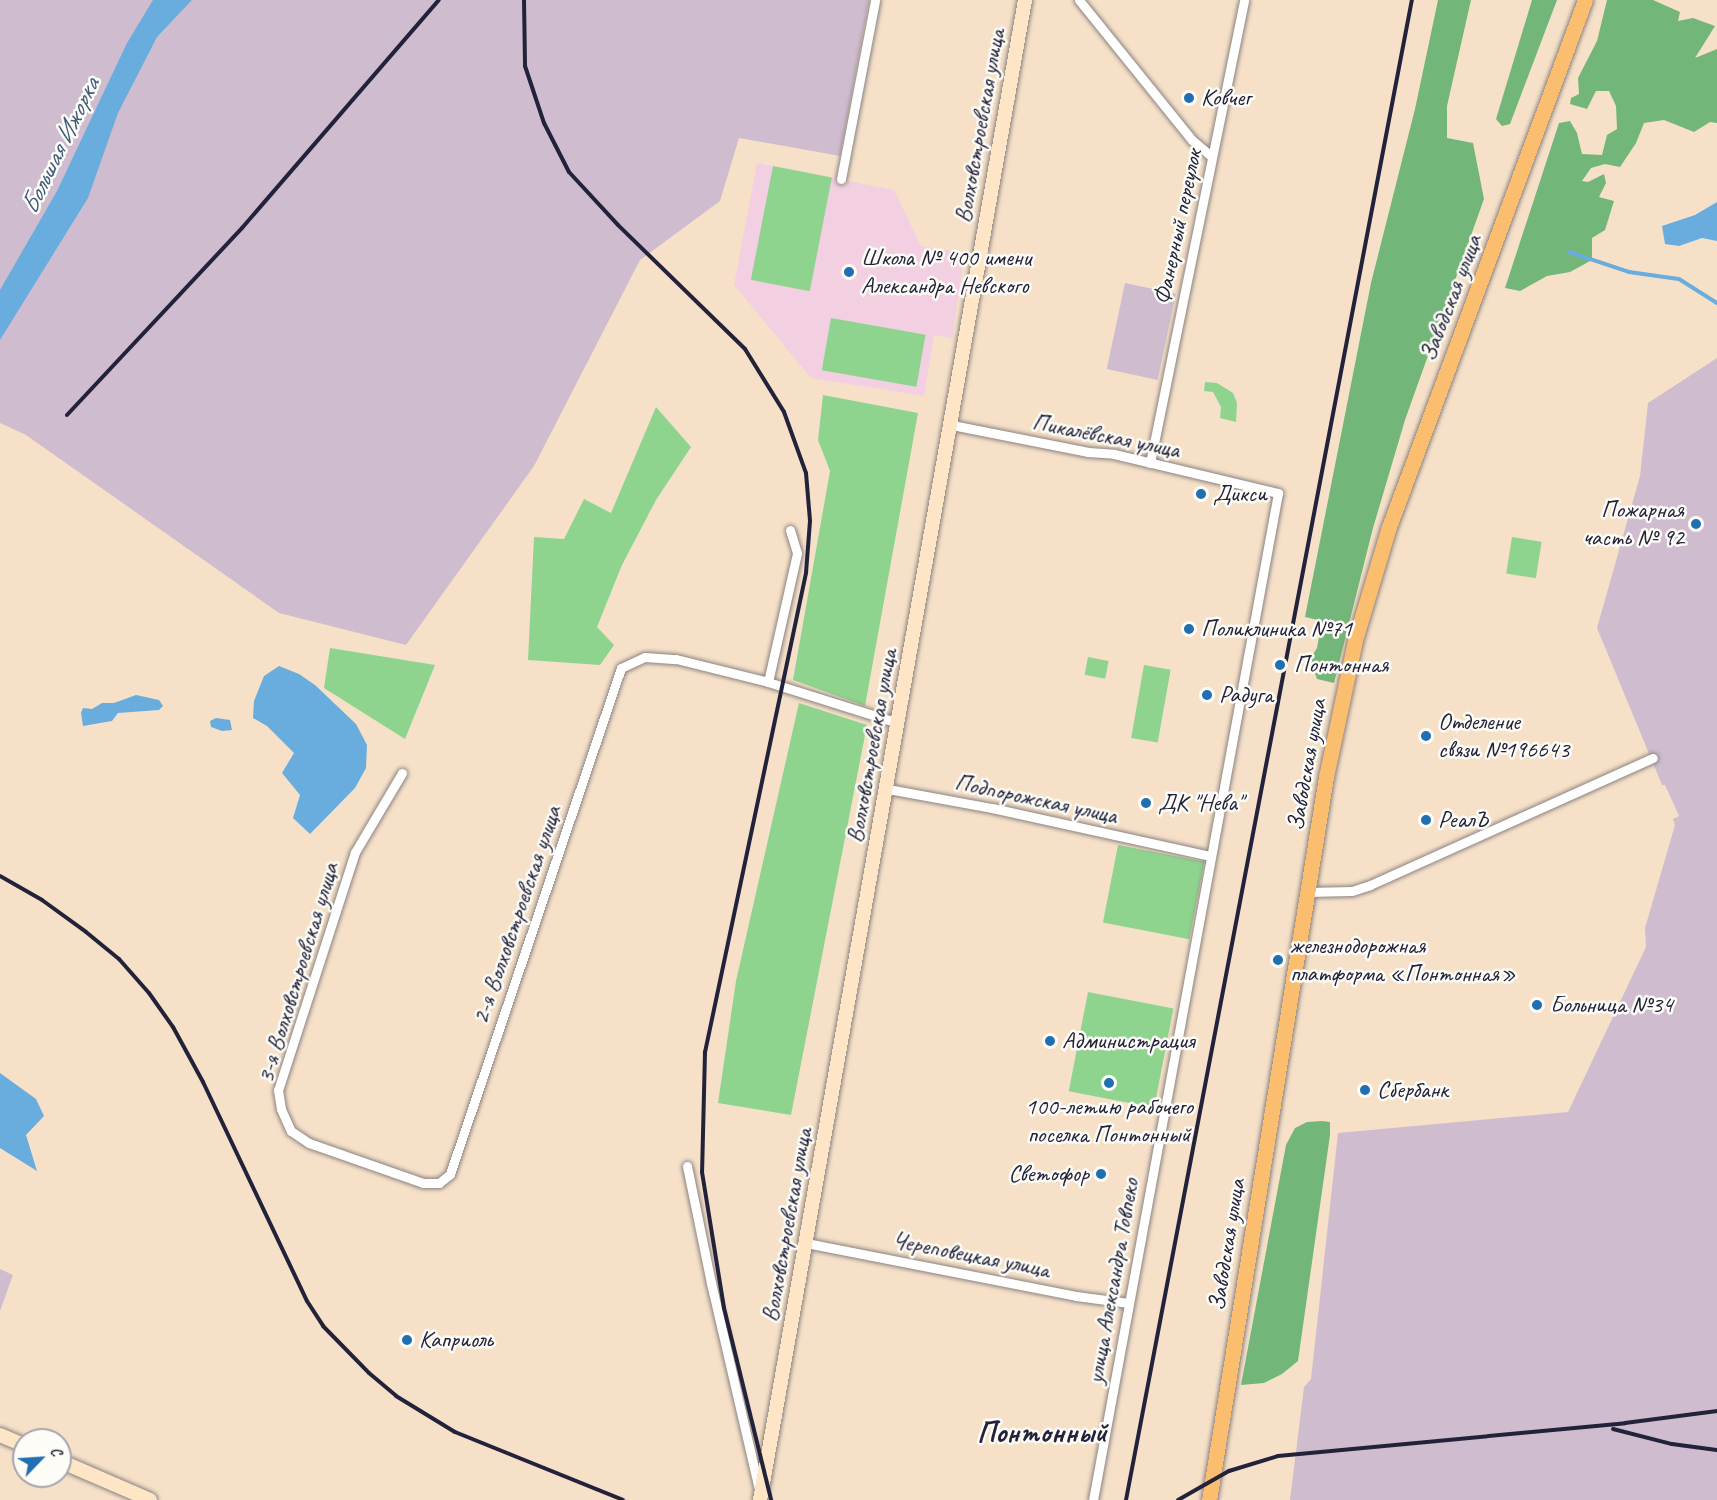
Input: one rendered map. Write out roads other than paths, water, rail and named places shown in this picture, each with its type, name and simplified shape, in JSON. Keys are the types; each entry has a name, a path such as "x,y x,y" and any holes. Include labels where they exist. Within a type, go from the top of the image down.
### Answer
{"main road":[{"name":"Заводская улица","path":"1209,1500 1307,892 1344,687 1370,588 1418,449 1585,0"}],"street":[{"path":"841,179 875,0"},
{"name":"Волховстроевская улица","path":"761,1498 1026,0"},
{"path":"1079,0 1192,140 1212,157"},
{"name":"Фанерный переулок","path":"1150,463 1244,0"},
{"name":"Пикалёвская улица","path":"952,425 1150,463 1252,488"},
{"name":"улица Александра Товпеко","path":"1093,1500 1278,494 1252,488"},
{"path":"790,530 796,553 768,682 898,723"},
{"name":"2-я Волховстроевская улица","path":"450,1174 621,668 645,657 676,659 768,682"},
{"path":"1307,892 1352,891 1370,885 1653,758"},
{"name":"3-я Волховстроевская улица","path":"402,773 355,852 278,1090 281,1109 291,1131 309,1143 423,1183 439,1183 450,1174"},
{"name":"Подпорожская улица","path":"888,789 992,808 1211,856"},
{"path":"687,1166 711,1283 761,1498"},
{"name":"Череповецкая улица","path":"806,1243 1076,1296 1129,1303"},
{"path":"72,1466 150,1500"}],"water":[{"path":"153,0 192,0 157,37 118,113 88,198 0,340 0,290 57,191 127,43"},
{"path":"1717,202 1717,241 1702,238 1679,246 1665,244 1662,226 1695,215"},
{"path":"279,666 299,674 315,685 356,724 367,745 366,768 355,788 310,834 293,818 300,795 282,773 294,753 267,726 253,718 254,701 264,676"},
{"path":"136,695 159,700 163,706 159,710 118,713 112,721 83,726 81,713 83,708 92,709 102,703 114,703"},
{"path":"216,718 230,720 232,730 222,731 211,727 210,721"},
{"path":"0,1073 36,1099 44,1116 26,1135 37,1171 0,1148"}],"waterway":[{"path":"1569,252 1629,272 1679,279 1717,303"}],"railway":[{"path":"67,415 242,228 439,0"},
{"path":"524,0 525,66 544,123 569,172 618,225 745,349 784,412 806,473 810,521 806,573 705,1052 702,1172 724,1308 771,1500"},
{"path":"1126,1500 1412,0"},
{"path":"0,876 42,900 86,932 119,959 149,993 173,1027 203,1082 307,1301 323,1326 369,1373 396,1396 455,1432 623,1500"},
{"path":"1178,1500 1229,1471 1278,1456 1625,1423 1717,1411"},
{"path":"1613,1429 1672,1444 1717,1450"}],"place":[{"name":"Ковчег","path":"1189,98"},
{"name":"Школа № 400 имени Александра Невского","path":"849,272"},
{"name":"Дикси","path":"1201,494"},
{"name":"Пожарная часть № 92","path":"1696,524"},
{"name":"Поликлиника №71","path":"1189,629"},
{"name":"Понтонная","path":"1280,665"},
{"name":"Радуга","path":"1207,695"},
{"name":"Отделение связи №196643","path":"1426,736"},
{"name":"ДК \"Нева\"","path":"1146,803"},
{"name":"РеалЪ","path":"1426,820"},
{"name":"железнодорожная платформа «Понтонная»","path":"1278,960"},
{"name":"Больница №34","path":"1537,1005"},
{"name":"Администрация","path":"1050,1041"},
{"name":"100-летию рабочего поселка Понтонный","path":"1109,1083"},
{"name":"Сбербанк","path":"1365,1090"},
{"name":"Светофор","path":"1101,1174"},
{"name":"Каприоль","path":"407,1340"}],"district":[{"name":"Понтонный","path":"1042,1432"}],"water label":[{"name":"Большая Ижорка","path":"60,146"}]}
